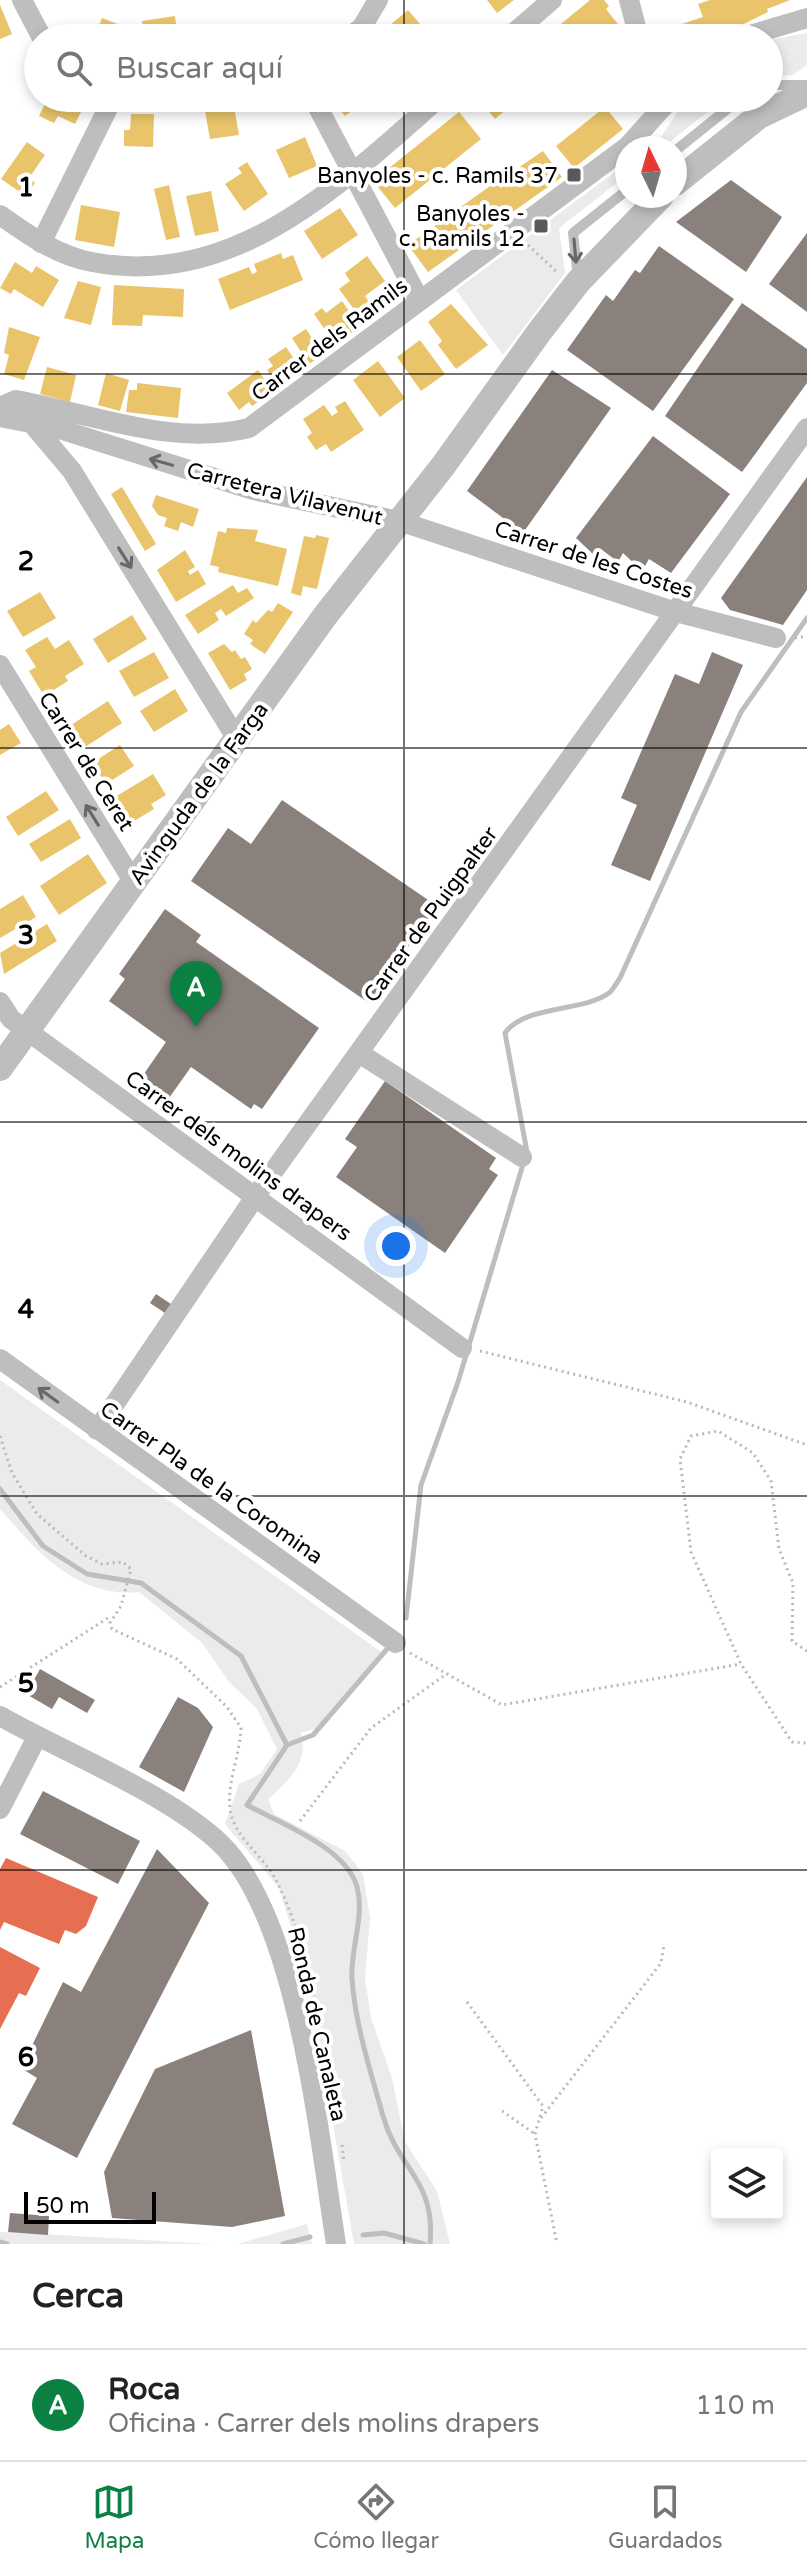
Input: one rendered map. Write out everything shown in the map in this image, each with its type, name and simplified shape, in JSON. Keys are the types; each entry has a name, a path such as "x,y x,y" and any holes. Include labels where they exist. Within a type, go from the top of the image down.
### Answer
{"street":[{"path":"22,0 35,24"},
{"path":"364,24 378,0"},
{"path":"524,24 552,0"},
{"path":"629,0 635,24"},
{"path":"783,25 807,18"},
{"path":"783,104 807,93"},
{"path":"41,243 106,112"},
{"path":"320,112 420,301"},
{"path":"1,217 41,243 93,262 158,265 204,258 275,229 352,174 423,112"},
{"name":"Carrer dels Ramils","path":"0,407 16,400 169,434 220,435 249,428 628,146 652,112"},
{"path":"687,173 767,112"},
{"name":"Carretera Vilavenut","path":"0,417 56,428 253,490 399,521 576,285 650,208"},
{"path":"34,426 72,471 238,741"},
{"name":"Carrer de Puigpalter","path":"97,1430 255,1197 807,428"},
{"path":"72,471 76,453 82,447 100,443"},
{"name":"Carrer de les Costes","path":"399,521 676,612 776,638"},
{"name":"Avinguda de la Farga","path":"0,1068 325,616 399,521"},
{"name":"Carrer de Ceret","path":"0,665 133,881"},
{"name":"Carrer dels molins drapers","path":"0,1002 11,1019 462,1348"},
{"path":"359,1053 522,1157"},
{"name":"Carrer Pla de la Coromina","path":"0,1359 396,1643"},
{"name":"Ronda de Canaleta","path":"0,1716 178,1811 221,1845 247,1878 270,1919 290,1990 336,2244"},
{"path":"0,1809 37,1737"}],"lane":[{"path":"783,85 807,85"},
{"path":"687,141 724,112"},
{"path":"576,285 573,233 615,200"}],"path":[{"path":"515,230 576,285"},
{"path":"462,1348 687,1402 807,1445"},
{"path":"807,1651 792,1641 793,1583 779,1549 771,1481 753,1453 718,1431 691,1436 680,1459 691,1552 741,1664 792,1742 807,1743"},
{"path":"0,1436 12,1473 37,1514 86,1556 102,1564 128,1564 130,1579 121,1606"},
{"path":"0,1687 114,1614"},
{"path":"396,1643 445,1675 502,1705 741,1664"},
{"path":"300,1821 371,1728 445,1675"},
{"path":"539,2121 661,1963 664,1945"},
{"path":"467,2002 543,2106 535,2134 557,2244"},
{"path":"502,2111 535,2134"}],"shaded area":[{"path":"807,33 807,65 793,75 783,75 783,37"},
{"path":"678,112 707,112 677,136 662,136"},
{"path":"615,172 615,184 559,228 565,273 503,355 456,290"},
{"path":"0,1380 384,1654 316,1728 301,1733 302,1753 295,1770 268,1799 274,1814 345,1851 363,1874 370,1918 365,1978 371,2018 392,2078 405,2142 437,2191 450,2244 354,2244 308,1981 279,1888 225,1824 239,1784 260,1774 277,1749 257,1709 229,1682 202,1643 139,1592 96,1588 60,1569 0,1509"},
{"path":"307,2224 312,2244 238,2244"},
{"path":"0,2232 9,2232 210,2244 0,2244"}],"building: Viviendas":[{"path":"487,0 514,0 497,13"},
{"path":"590,0 604,0 609,6 606,9 618,24 561,24"},
{"path":"710,0 790,0 767,9 768,12 744,24 682,24 703,17 698,4"},
{"path":"0,5 12,34 0,39"},
{"path":"408,10 420,24 391,24"},
{"path":"175,16 176,24 142,24 142,21"},
{"path":"102,18 118,24 100,24"},
{"path":"41,112 81,112 75,124 58,116 54,123 39,116"},
{"path":"205,112 235,112 239,135 210,139"},
{"path":"459,112 481,139 395,208 373,181"},
{"path":"489,112 503,112 495,119"},
{"path":"599,112 609,112 623,129 574,168 556,146"},
{"path":"131,114 154,114 153,147 124,146 124,130 130,130"},
{"path":"305,137 317,166 289,178 276,150"},
{"path":"27,142 45,155 29,178 35,183 26,196 1,179"},
{"path":"543,151 562,177 428,272 408,245 497,181 501,188 522,173 518,168"},
{"path":"247,162 268,194 244,211 225,184 242,173 238,168"},
{"path":"169,185 180,237 166,240 154,189"},
{"path":"211,191 219,231 195,236 186,196"},
{"path":"81,205 120,212 114,247 75,240"},
{"path":"340,208 358,235 322,259 304,231"},
{"path":"281,253 283,259 293,255 303,280 230,310 218,279 249,267 252,274 257,272 254,264"},
{"path":"367,256 385,281 365,296 377,313 364,323 339,289 350,281 345,273"},
{"path":"15,262 32,273 36,266 59,280 43,307 14,289 11,294 0,288"},
{"path":"78,281 101,287 91,325 64,318"},
{"path":"114,285 184,289 183,317 143,315 142,326 112,325"},
{"path":"342,301 360,327 335,344 314,314 322,308 326,313"},
{"path":"451,304 488,345 456,369 438,345 442,341 428,322"},
{"path":"9,327 40,337 24,380 4,374 9,355 4,353"},
{"path":"306,329 323,355 309,364 292,338"},
{"path":"420,340 445,374 421,391 397,357"},
{"path":"286,347 301,369 278,385 267,370 273,366 268,359"},
{"path":"378,361 405,398 380,417 353,380"},
{"path":"47,367 76,375 70,402 40,394"},
{"path":"258,370 273,392 252,406 249,402 239,410 227,393"},
{"path":"106,373 129,380 120,411 98,405"},
{"path":"137,383 181,388 178,418 126,412 129,390 137,390"},
{"path":"345,401 364,430 331,452 326,444 316,450 307,437 312,433 303,419 324,405 332,416 338,412 335,407"},
{"path":"122,487 156,544 145,551 111,494"},
{"path":"156,495 199,509 193,527 181,522 178,531 164,526 167,518 158,515 152,506"},
{"path":"227,528 258,530 255,541 287,549 278,586 218,572 219,567 210,565 218,531 226,533"},
{"path":"316,535 329,538 317,589 303,586 301,596 291,593 304,536 315,538"},
{"path":"185,550 195,567 188,571 190,575 198,570 206,584 176,602 157,570"},
{"path":"233,585 238,593 247,588 254,598 226,616 221,609 215,613 219,620 198,634 185,615"},
{"path":"40,592 56,618 23,637 7,611"},
{"path":"278,603 293,612 265,654 250,644 253,640 244,634 253,620 256,623 268,610 272,612"},
{"path":"132,615 147,639 108,663 93,639"},
{"path":"47,637 55,649 69,640 84,664 65,676 68,681 44,696 29,671 36,667 25,650"},
{"path":"224,644 232,652 235,650 241,659 245,657 252,669 244,674 247,680 230,690 208,653"},
{"path":"154,652 169,678 134,697 119,671"},
{"path":"175,689 188,711 154,732 140,711"},
{"path":"108,701 122,723 82,749 68,727"},
{"path":"9,724 21,743 0,755 0,730"},
{"path":"120,745 134,766 106,784 92,763"},
{"path":"153,774 166,795 151,804 154,809 126,826 110,800"},
{"path":"46,791 59,810 18,836 6,817"},
{"path":"70,819 81,838 41,862 29,844"},
{"path":"88,854 107,883 59,915 40,886"},
{"path":"23,895 36,917 0,938 0,909"},
{"path":"47,924 57,941 4,974 0,953"}],"building: Comercios":[{"path":"6,1858 98,1897 86,1926 76,1934 65,1930 59,1944 4,1922 0,1930 0,1869"},
{"path":"0,1947 40,1968 26,1996 19,1993 0,2029"}],"building: Industria":[{"path":"731,180 782,217 746,272 676,222"},
{"path":"807,233 807,312 769,284"},
{"path":"659,246 734,299 653,411 567,350 606,295 613,301 635,270 640,273"},
{"path":"742,303 807,349 807,383 742,472 665,416"},
{"path":"552,370 611,408 523,533 467,491"},
{"path":"653,436 730,494 671,573 649,559 642,571 623,553 618,562 601,549 595,556 576,538"},
{"path":"807,477 807,590 783,625 730,610 721,598"},
{"path":"712,652 743,665 650,881 611,865 637,805 621,798 675,674 699,684"},
{"path":"282,800 437,906 369,1003 191,881 228,828 251,844"},
{"path":"165,909 201,935 196,942 319,1028 262,1109 254,1104 251,1109 191,1067 169,1098 141,1078 166,1042 109,1001 125,979 119,974"},
{"path":"385,1081 496,1158 489,1169 498,1175 445,1253 336,1177 357,1147 345,1139"},
{"path":"156,1294 171,1304 165,1313 150,1303"},
{"path":"40,1669 95,1700 87,1713 59,1697 52,1709 26,1694"},
{"path":"178,1697 198,1708 213,1727 184,1792 139,1767"},
{"path":"43,1791 140,1841 118,1884 20,1834"},
{"path":"157,1849 209,1903 77,2158 12,2124 37,2078 21,2068 63,1982 81,1992"},
{"path":"251,2030 285,2216 232,2227 112,2218 104,2172 155,2069"},
{"path":"10,2213 49,2216 48,2235 8,2232"}],"waterway":[{"path":"527,1152 505,1033 526,1018 598,999 613,988 741,712 807,618"},
{"path":"406,1618 421,1485 458,1382 524,1161"},
{"path":"0,1489 43,1546 87,1574 141,1583 241,1656 287,1745 247,1805 327,1849 351,1873 357,1887 359,1910 352,1979 360,2031 383,2116 427,2204 430,2244"},
{"path":"287,1745 313,1735 387,1649"},
{"path":"363,2235 384,2233 424,2244"},
{"path":"283,2244 310,2237"},
{"path":"0,2242 7,2244"}],"place":[{"name":"Banyoles - c. Ramils 37","path":"574,175"},
{"name":"Banyoles - c. Ramils 12","path":"541,226"},
{"name":"Roca","path":"196,1027"}]}
